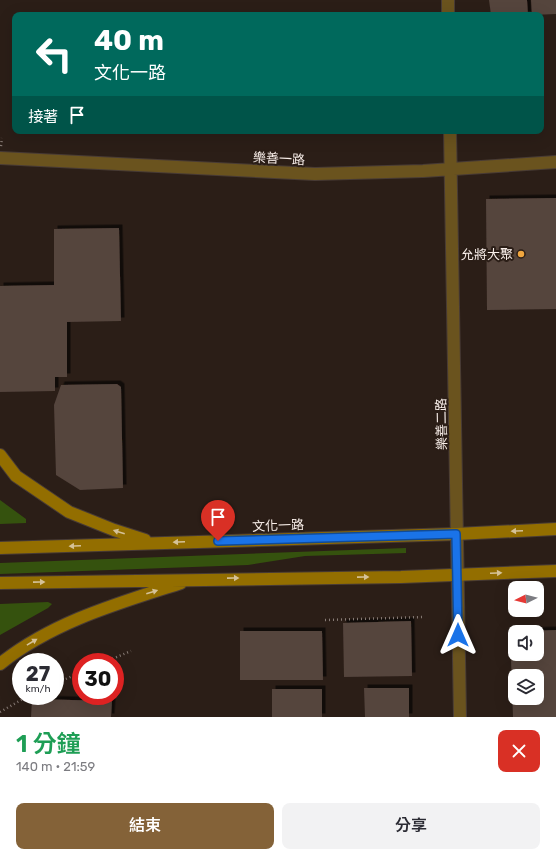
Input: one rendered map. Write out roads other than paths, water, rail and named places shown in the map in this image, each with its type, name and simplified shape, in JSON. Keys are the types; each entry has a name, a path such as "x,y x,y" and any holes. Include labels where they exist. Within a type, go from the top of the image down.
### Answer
{"street":[{"path":"448,0 448,12"},
{"name":"樂善二路","path":"450,134 460,717"},
{"name":"樂善一路","path":"0,158 315,174 451,170 556,162"},
{"path":"0,455 16,476 69,512 114,530 156,543"},
{"name":"文化一路","path":"0,548 456,534 556,529"},
{"path":"0,583 458,575 556,571"},
{"path":"0,664 11,655 52,631 114,604 194,579"}],"place":[{"name":"允將大聚","path":"521,254"}]}
